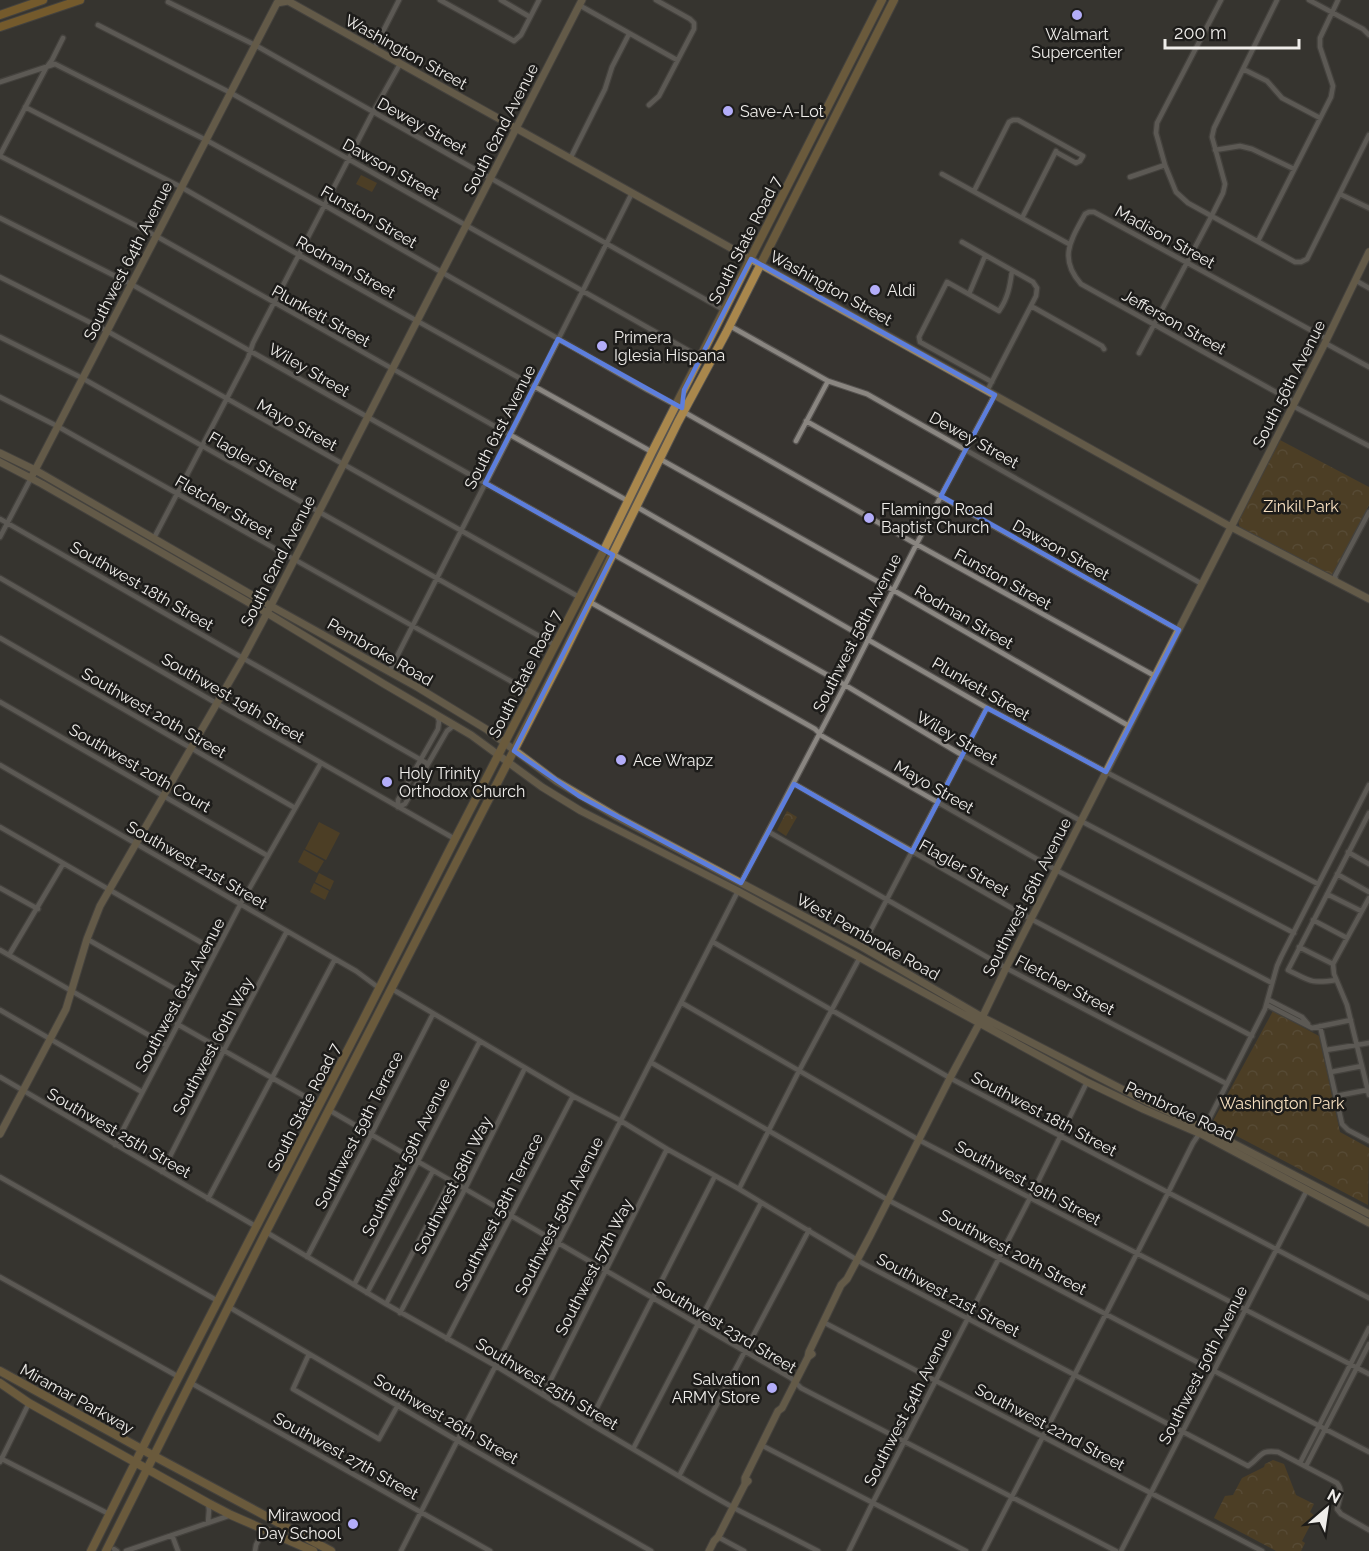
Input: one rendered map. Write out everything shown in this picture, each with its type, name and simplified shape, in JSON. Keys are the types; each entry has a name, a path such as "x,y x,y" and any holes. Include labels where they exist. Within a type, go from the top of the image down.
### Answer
{"highway":[{"path":"0,15 44,0"},
{"path":"0,27 80,0"}],"main road":[{"name":"South State Road 7","path":"91,1551 604,550 882,0"},
{"name":"South State Road 7","path":"112,1549 148,1468 266,1232 590,602 678,422 730,326 894,0"},
{"path":"822,118 822,142"},
{"path":"817,127 822,142"},
{"path":"684,390 682,405 684,412"},
{"path":"676,405 678,422"},
{"path":"610,536 609,546 613,554"},
{"path":"604,550 608,558 607,567"},
{"path":"422,905 420,921 422,930"},
{"path":"389,969 388,981 392,989"},
{"path":"380,988 382,1007"},
{"path":"264,1212 263,1225 266,1232"},
{"path":"257,1227 260,1234 259,1246"},
{"name":"Miramar Parkway","path":"0,1371 331,1551"},
{"name":"Miramar Parkway","path":"0,1383 29,1403 208,1503 264,1529"},
{"path":"264,1529 276,1528 307,1543 331,1551"},
{"path":"264,1529 312,1551"}],"street":[{"name":"Washington Street","path":"282,0 288,1 1232,527 1369,599"},
{"name":"Southwest 64th Avenue","path":"0,537 277,3 282,0"},
{"path":"374,49 399,0"},
{"path":"440,0 514,41 521,35 539,0"},
{"path":"501,0 530,17"},
{"path":"649,105 659,96 694,29 694,22 656,0"},
{"path":"1221,0 1157,123 1156,133 1165,165 1176,192 1188,204 1295,262 1301,262 1307,259 1369,135"},
{"path":"1139,353 1223,193 1225,184 1212,137 1214,128 1277,0"},
{"path":"1309,0 1363,29 1369,35"},
{"path":"1258,241 1330,97 1333,86 1320,47 1320,38 1338,0"},
{"name":"Dewey Street","path":"168,2 255,45 724,310"},
{"path":"581,3 629,34 677,60"},
{"name":"South 62nd Avenue","path":"0,1134 66,1009 87,939 100,906 243,658 581,3"},
{"name":"Dawson Street","path":"98,25 231,93 700,357"},
{"path":"570,160 629,34"},
{"path":"0,156 63,38"},
{"name":"Funston Street","path":"46,68 55,64 206,140 676,405"},
{"path":"84,507 143,538 154,538 324,205 400,64"},
{"path":"0,82 46,68"},
{"path":"1243,69 1267,81 1282,98 1320,118"},
{"name":"Rodman Street","path":"25,108 181,187 652,452"},
{"path":"974,191 1009,122 1013,120 1018,120 1083,156 1076,163 1056,152"},
{"path":"1022,218 1060,144"},
{"path":"1215,150 1240,146 1252,149 1294,170"},
{"name":"Plunkett Street","path":"0,156 156,236 628,501"},
{"path":"1130,177 1165,165"},
{"path":"942,174 1069,244"},
{"name":"South 61st Avenue","path":"389,672 632,193"},
{"path":"1340,194 1369,208"},
{"name":"Madison Street","path":"1069,244 1085,214 1094,212 1369,367"},
{"name":"Wiley Street","path":"0,218 131,284 604,550"},
{"path":"962,242 1033,282 1037,288 1036,296 987,391"},
{"name":"Jefferson Street","path":"1069,244 1070,267 1081,284 1369,446"},
{"name":"South 56th Avenue","path":"1232,527 1369,252"},
{"path":"969,294 986,256"},
{"path":"992,382 920,342 919,337 947,282 999,311 1009,292 1012,270"},
{"name":"Mayo Street","path":"0,277 106,332 579,597"},
{"path":"1355,280 1369,288"},
{"path":"1031,306 1104,349"},
{"name":"Dewey Street","path":"730,326 828,381 867,394 1202,584"},
{"name":"Flagler Street","path":"0,337 82,378 555,645"},
{"path":"796,441 828,381"},
{"name":"Southwest 58th Avenue","path":"741,883 995,395"},
{"name":"Fletcher Street","path":"0,397 57,426 530,692"},
{"name":"Funston Street","path":"684,412 1155,676"},
{"name":"Dawson Street","path":"807,421 1179,630"},
{"name":"Pembroke Road","path":"0,453 35,470 154,538 269,609 327,650 478,739 542,787 581,812 738,891"},
{"name":"Rodman Street","path":"660,459 1129,726"},
{"name":"Pembroke Road","path":"0,462 389,672 479,725 556,782 579,796 741,883"},
{"name":"Plunkett Street","path":"637,507 987,708 1318,884"},
{"path":"1336,581 1335,576 1369,512"},
{"name":"Southwest 18th Street","path":"0,519 428,764"},
{"path":"1363,524 1369,527"},
{"name":"Southwest 56th Avenue","path":"745,1484 745,1478 808,1357 841,1286 847,1279 919,1140 1232,527"},
{"name":"Wiley Street","path":"613,554 962,755 1081,821 1294,933"},
{"name":"Southwest 19th Street","path":"0,578 455,838"},
{"name":"Mayo Street","path":"590,602 815,729 819,734 1056,870 1272,983"},
{"name":"Southwest 20th Street","path":"0,638 296,808"},
{"path":"327,650 336,651 375,675 389,672"},
{"name":"Southwest 20th Court","path":"0,702 268,855"},
{"path":"815,932 829,935 851,947 862,947 987,708"},
{"path":"436,714 439,721 438,729 398,800 398,807 405,804 447,731 457,726"},
{"name":"Southwest 61st Avenue","path":"115,1145 240,905 321,763"},
{"name":"Southwest 21st Street","path":"0,765 288,931 356,971 380,988"},
{"name":"Flagler Street","path":"794,784 1030,919 1252,1036"},
{"path":"984,1551 1193,1143 1202,1131 1252,1036 1268,1002 1277,966 1369,785"},
{"path":"1336,980 1312,982 1288,970 1369,813"},
{"path":"1362,826 1369,829"},
{"path":"0,827 216,951"},
{"name":"Fletcher Street","path":"769,832 1006,968 1227,1084"},
{"path":"1348,852 1369,864"},
{"path":"9,955 63,864"},
{"path":"692,868 698,867 730,882 741,883"},
{"path":"1337,874 1369,892"},
{"name":"West Pembroke Road","path":"741,883 862,947 980,1020"},
{"path":"0,888 38,909"},
{"path":"738,891 753,892 782,907 785,906"},
{"name":"Southwest 58th Avenue","path":"401,1551 738,891"},
{"name":"West Pembroke Road","path":"738,891 980,1020"},
{"path":"1327,894 1361,911"},
{"path":"1336,1096 1368,1093 1347,1005 1336,980 1333,964 1369,898"},
{"path":"1313,920 1347,938"},
{"name":"Southwest 60th Way","path":"162,1172 288,931"},
{"path":"87,939 191,998"},
{"name":"Southwest 18th Street","path":"713,942 950,1078 1369,1298"},
{"path":"1299,947 1333,964"},
{"path":"0,950 166,1045"},
{"path":"739,1189 860,957 872,957 892,969 900,970"},
{"path":"208,1199 335,959"},
{"name":"Southwest 21st Street","path":"392,989 573,1096 739,1189 857,1260 1074,1376 1248,1466 1268,1450 1278,1452 1300,1463"},
{"path":"1268,1002 1302,1017 1312,1028 1351,1020"},
{"name":"Southwest 19th Street","path":"682,1003 919,1140 1369,1374"},
{"path":"0,1010 142,1092"},
{"name":"Southwest 59th Terrace","path":"307,1257 433,1014"},
{"name":"Pembroke Road","path":"980,1020 1087,1082 1143,1109 1202,1131 1265,1168 1369,1223"},
{"name":"Pembroke Road","path":"980,1020 1079,1066 1202,1131 1369,1214"},
{"path":"177,1024 320,1105"},
{"path":"1320,1026 1342,1125 1369,1140"},
{"name":"Southwest 59th Avenue","path":"354,1285 480,1041"},
{"path":"1326,1050 1369,1043"},
{"path":"1046,1059 1053,1059 1075,1070 1079,1066"},
{"name":"Southwest 20th Street","path":"652,1063 888,1200 1369,1452"},
{"path":"1331,1072 1362,1066"},
{"name":"Southwest 58th Way","path":"400,1312 525,1068"},
{"name":"Southwest 25th Street","path":"0,1077 257,1227"},
{"path":"1087,1082 1095,1080 1117,1090 1126,1090"},
{"name":"Southwest 54th Avenue","path":"849,1551 1087,1082"},
{"name":"Southwest 58th Terrace","path":"447,1339 573,1096"},
{"name":"Southwest 23rd Street","path":"329,1110 791,1378 801,1388 1116,1551"},
{"name":"Southwest 57th Way","path":"543,1395 667,1149"},
{"path":"1265,1168 1305,1181"},
{"path":"367,1293 433,1171"},
{"path":"588,1423 715,1176"},
{"path":"0,1177 218,1301"},
{"path":"386,1304 450,1181"},
{"path":"1307,1190 1317,1191 1347,1206 1357,1207"},
{"name":"Southwest 50th Avenue","path":"1121,1551 1307,1190"},
{"path":"633,1449 761,1203"},
{"path":"679,1476 809,1230"},
{"name":"Southwest 25th Street","path":"266,1232 734,1508 818,1551"},
{"path":"0,1277 179,1377"},
{"name":"Southwest 56th Avenue","path":"808,1357 812,1354 846,1287 847,1279"},
{"name":"Southwest 26th Street","path":"229,1307 651,1551"},
{"name":"Southwest 22nd Street","path":"827,1324 1259,1550"},
{"path":"1369,1328 1300,1463 1337,1483 1341,1492 1337,1509 1341,1514 1369,1530"},
{"path":"1306,1466 1369,1344"},
{"path":"309,1354 293,1389 379,1439 398,1405"},
{"name":"Southwest 27th Street","path":"190,1383 490,1551"},
{"path":"29,1403 1,1459 110,1514"},
{"name":"Southwest 56th Avenue","path":"709,1551 749,1480 782,1413 782,1408"},
{"path":"765,1447 966,1551"},
{"path":"208,1503 208,1523"},
{"path":"126,1551 231,1515"},
{"path":"255,1551 264,1529"},
{"path":"172,1535 178,1551"},
{"path":"718,1537 744,1551"},
{"name":"Southwest 56th Avenue","path":"714,1551 718,1544 718,1537"}],"highlighted area":[{"path":"751,259 995,395 941,496 1179,630 1106,772 987,708 912,852 794,784 741,883 579,796 514,751 613,555 485,483 558,339 682,408 684,390"}],"green space":[{"path":"361,175 377,183 372,192 356,184"},
{"name":"Zinkil Park","path":"1280,440 1369,487 1369,505 1334,573 1330,576 1240,528 1238,521 1276,443"},
{"path":"787,811 797,817 786,836 777,830"},
{"path":"319,822 340,833 326,860 305,849"},
{"path":"304,850 324,861 317,873 298,862"},
{"path":"319,873 334,881 330,890 315,882"},
{"path":"314,883 329,891 325,900 310,892"},
{"name":"Washington Park","path":"1273,1011 1319,1036 1340,1132 1369,1148 1368,1205 1212,1123"},
{"path":"1273,1460 1284,1464 1296,1495 1314,1504 1310,1512 1315,1516 1302,1541 1305,1543 1301,1551 1276,1551 1214,1518 1225,1496 1233,1495 1242,1478"}],"place":[{"name":"Walmart Supercenter","path":"1077,15"},
{"name":"Save-A-Lot","path":"728,111"},
{"name":"Aldi","path":"875,290"},
{"name":"Primera Iglesia Hispana","path":"602,346"},
{"name":"Flamingo Road Baptist Church","path":"869,518"},
{"name":"Ace Wrapz","path":"621,760"},
{"name":"Holy Trinity Orthodox Church","path":"387,782"},
{"name":"Salvation ARMY Store","path":"772,1388"},
{"name":"Mirawood Day School","path":"353,1524"}]}
